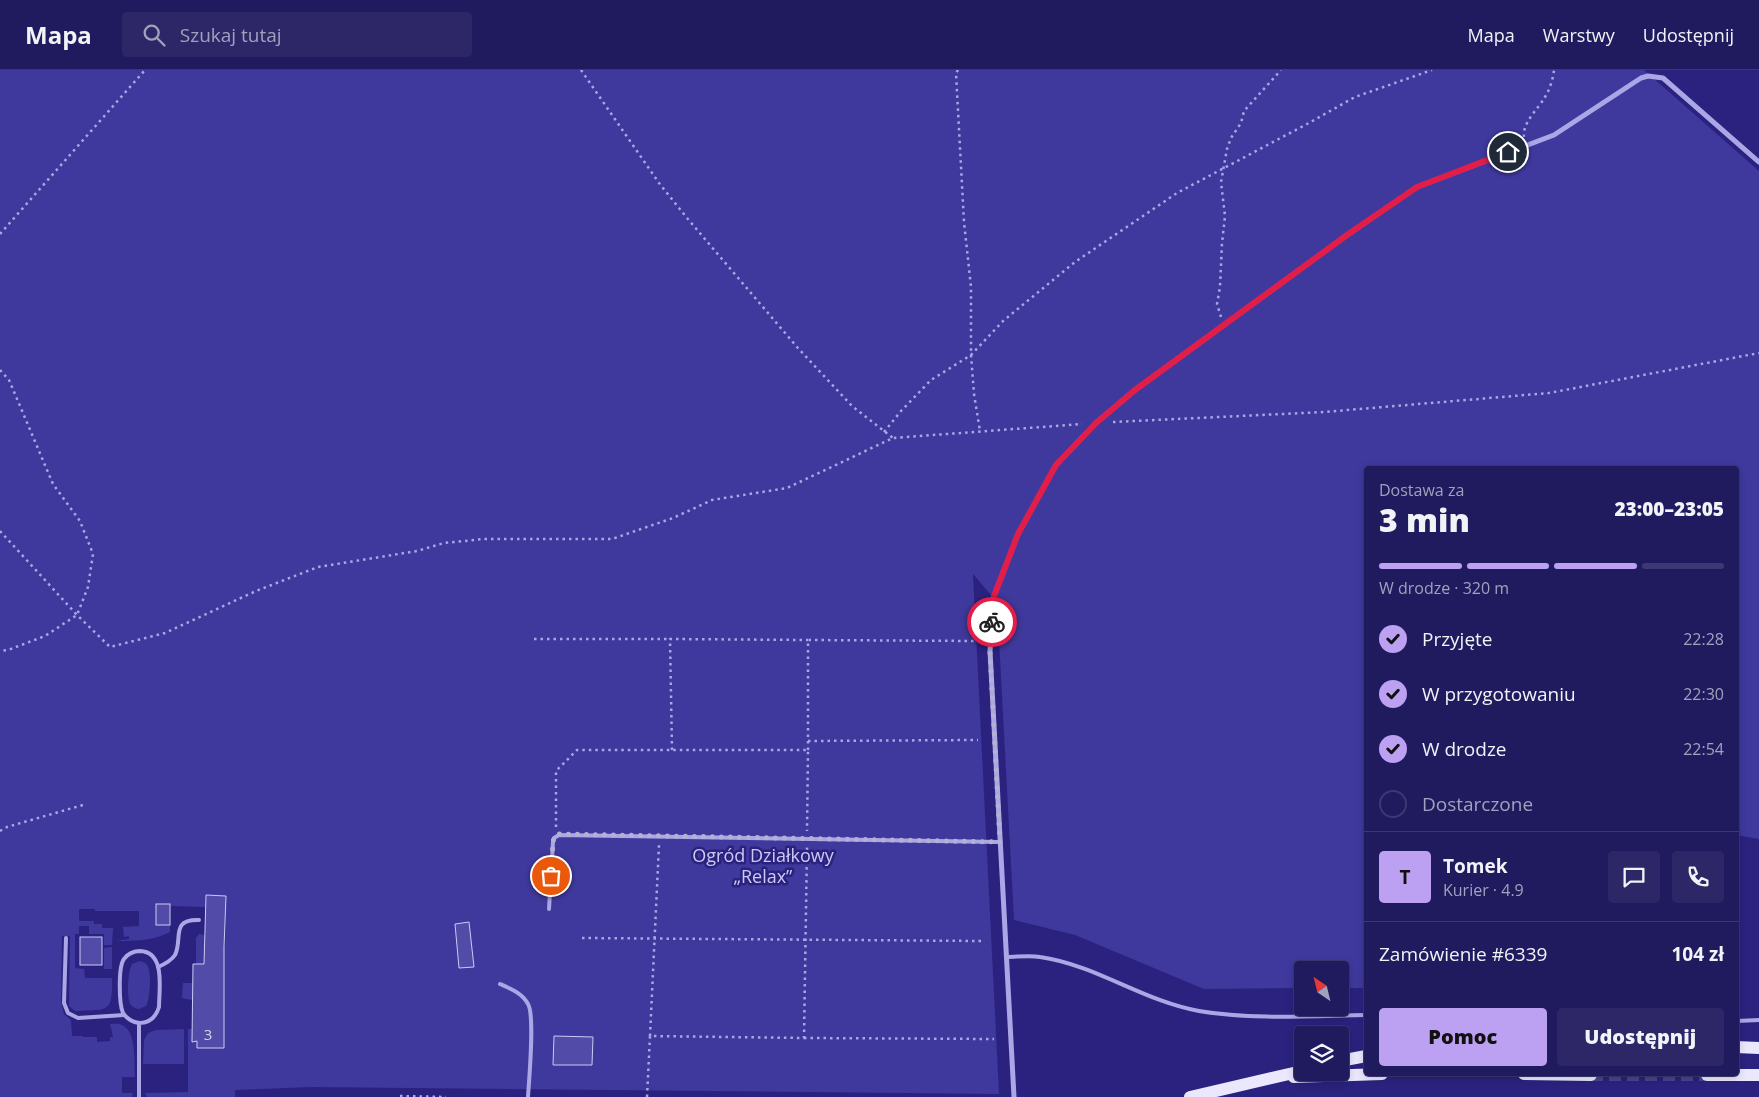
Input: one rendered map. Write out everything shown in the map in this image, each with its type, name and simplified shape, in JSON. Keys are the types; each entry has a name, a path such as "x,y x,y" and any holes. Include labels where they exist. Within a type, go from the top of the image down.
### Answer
{"main road":[{"path":"1739,1047 1759,1048"},
{"path":"1349,1059 1364,1056"},
{"path":"1190,1097 1294,1073"},
{"path":"1279,1078 1364,1075"},
{"path":"1739,1076 1759,1076"}],"street":[{"path":"1652,70 1759,162"},
{"path":"1014,1097 990,652 994,596 1018,534 1056,465 1096,423 1135,390 1347,235 1417,187 1554,135 1641,78 1648,76 1660,77"}],"lane":[{"path":"549,909 553,842 559,834 1000,842"},
{"path":"158,967 171,960 174,955 178,932 184,923 190,920 199,920"},
{"path":"66,938 64,1003 68,1013 78,1018 124,1015"},
{"path":"142,951 152,956 158,967 159,1007 157,1013 147,1022 139,1023 129,1020 124,1015 121,1002 120,968 124,960 131,953 142,951"},
{"path":"1006,956 1039,957 1060,961 1086,969 1167,1002 1198,1010 1271,1016 1364,1015"},
{"path":"500,984 515,990 523,996 532,1011 528,1097"},
{"path":"1739,1021 1759,1020"},
{"path":"139,1023 139,1097"}],"path":[{"path":"0,234 145,70"},
{"path":"581,70 659,183 694,226 797,347 852,406 893,438"},
{"path":"958,70 956,74 964,222 971,287 971,355 974,394 980,430"},
{"path":"1226,324 1220,316 1217,304 1226,216 1221,182 1224,168 1231,138 1241,123 1244,111 1281,70"},
{"path":"884,432 901,410 931,380 971,355 1003,322 1076,262 1177,193 1355,97 1432,70"},
{"path":"1527,145 1523,134 1526,126 1546,96 1554,70"},
{"path":"0,531 77,615 110,647 165,632 256,591 318,567 417,551 444,543 484,539 612,539 673,518 712,500 787,488 893,438 980,430 1096,423 1324,412 1549,393 1759,353"},
{"path":"0,370 9,380 53,484 80,522 93,554 88,588 77,615 45,636 8,650 0,651"},
{"path":"670,639 672,750"},
{"path":"534,640 977,641"},
{"path":"804,1038 808,640"},
{"path":"808,741 978,740"},
{"path":"556,836 556,771 577,750 808,750"},
{"path":"0,831 83,805"},
{"path":"647,1097 660,836"},
{"path":"582,938 982,941"},
{"path":"650,1036 994,1039"},
{"path":"400,1096 446,1097"}],"green space":[{"name":"Ogród Działkowy „Relax”","path":"0,70 1644,70 1759,171 1759,839 1739,836 1739,466 1364,466 1364,988 1349,988 1349,961 1294,961 1294,988 1204,989 1075,935 1014,920 997,602 973,574 999,1094 311,1087 235,1090 235,1097 147,1097 145,1093 188,1092 188,1029 192,1029 192,1041 197,1041 197,1048 224,1048 224,964 196,964 196,938 199,934 204,935 204,946 225,947 226,896 206,895 205,907 156,904 156,924 170,925 170,932 143,940 116,941 129,939 129,936 124,937 123,927 139,926 139,911 79,909 79,921 94,921 94,924 102,924 102,928 113,928 112,945 104,945 104,934 89,934 89,926 79,926 79,934 75,934 75,968 84,969 85,978 112,978 111,998 106,1008 75,1011 69,1006 70,936 62,936 61,1002 64,1014 71,1020 72,1036 97,1037 97,1042 110,1041 110,1037 113,1037 110,1024 120,1024 127,1028 134,1048 135,1077 122,1077 122,1093 133,1093 132,1097 0,1097"},
{"path":"112,947 112,969 104,969 104,948"},
{"path":"140,961 149,968 150,986 146,1006 139,1009 133,1007 129,1002 128,984 132,964"},
{"path":"183,983 193,983 192,1000 182,998"},
{"path":"184,1029 184,1064 143,1064 144,1040 148,1033 156,1030"}],"building":[{"path":"206,895 226,896 224,1048 197,1048 197,1041 192,1042 193,964 204,964"},
{"path":"156,904 170,904 170,925 156,925"},
{"path":"469,922 474,967 459,968 455,924"},
{"path":"80,937 102,937 102,965 80,965"},
{"path":"554,1036 593,1037 592,1065 553,1065"}],"way so far":[{"path":"551,876 553,842 554,838 559,834 1000,842 990,652 992,622"}],"route":[{"path":"992,622 994,596 1018,534 1056,465 1096,423 1135,390 1347,235 1417,187 1508,152"}]}
